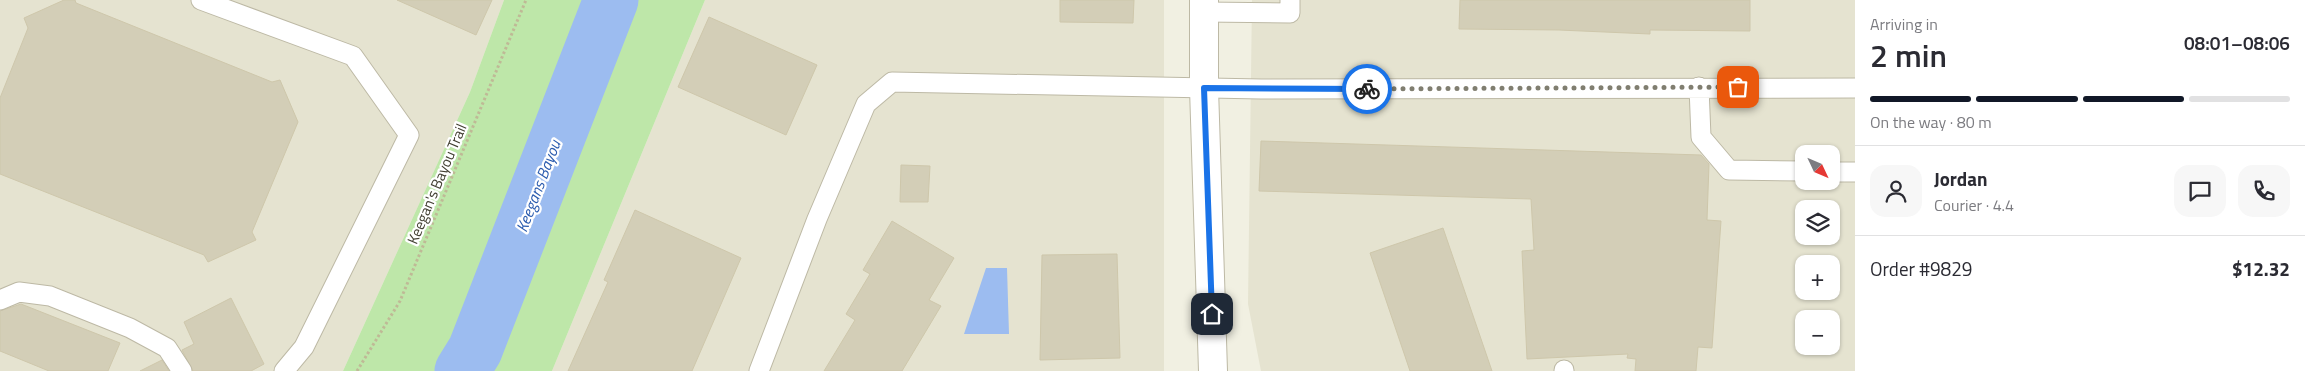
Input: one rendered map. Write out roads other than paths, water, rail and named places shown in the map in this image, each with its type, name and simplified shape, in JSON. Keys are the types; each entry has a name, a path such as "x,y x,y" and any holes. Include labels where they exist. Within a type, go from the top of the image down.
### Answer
{"street":[{"path":"1204,6 1204,88 1214,371"}],"lane":[{"path":"202,0 353,56 409,135 304,347 284,371"},
{"path":"1204,6 1290,13 1290,0"},
{"path":"759,371 817,219 866,104 892,82 1291,89 1855,88"},
{"path":"1699,87 1701,137 1729,170 1795,171"},
{"path":"1840,172 1855,172"},
{"path":"0,300 19,292 50,296 130,328 167,348 182,371"}],"water":[{"path":"986,268 1007,268 1009,334 964,334"}],"waterway":[{"name":"Keegans Bayou","path":"462,371 475,350 611,0"}]}
